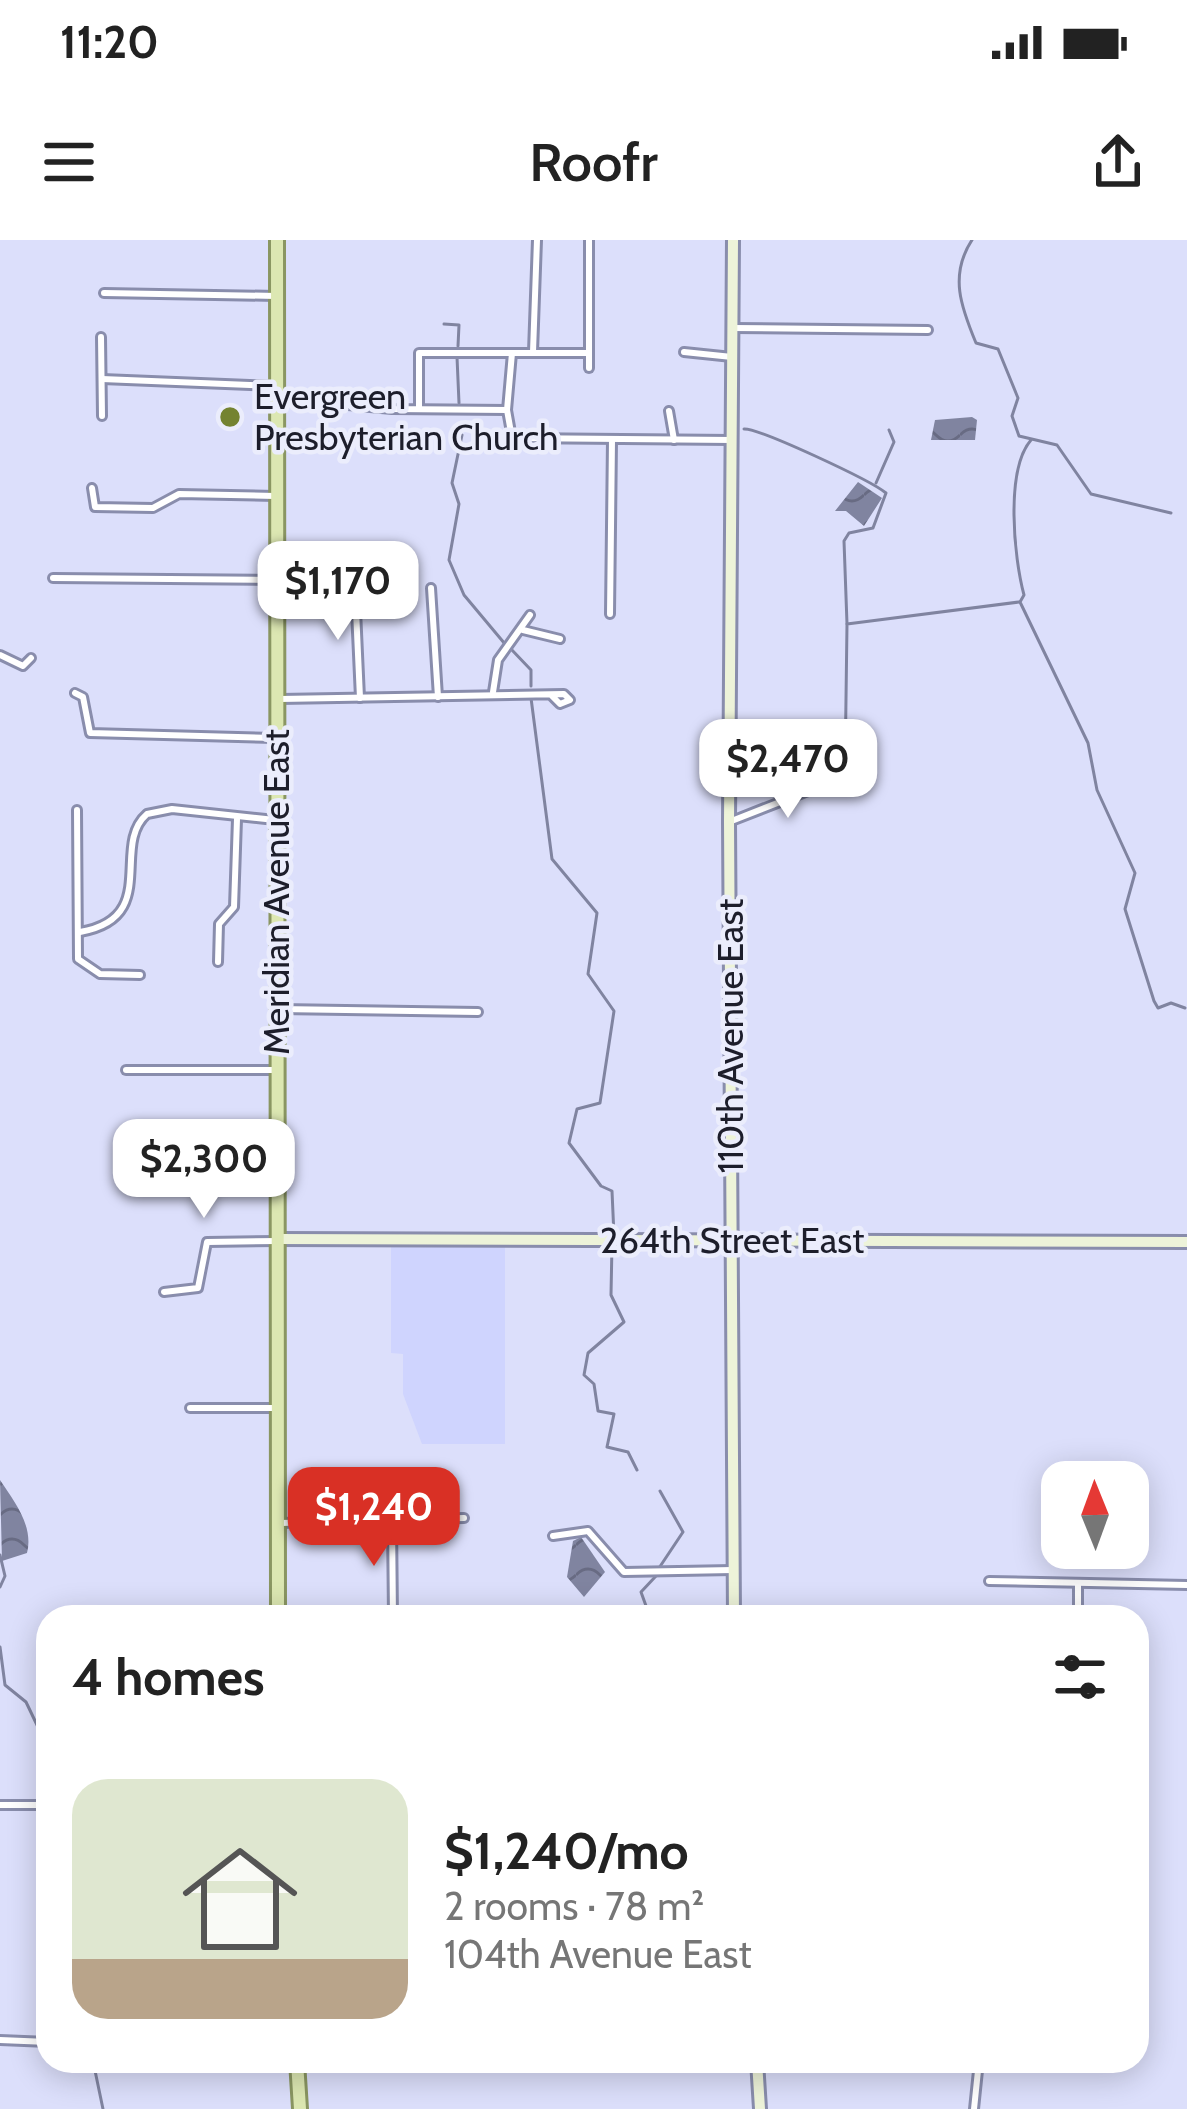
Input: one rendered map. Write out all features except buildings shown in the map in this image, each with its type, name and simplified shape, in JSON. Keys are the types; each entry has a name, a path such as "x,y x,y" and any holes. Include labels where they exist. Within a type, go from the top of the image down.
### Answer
{"main road":[{"name":"Meridian Avenue East","path":"277,240 278,1605"},
{"path":"298,2073 300,2109"}],"street":[{"path":"532,352 537,240"},
{"path":"589,240 590,368"},
{"name":"110th Avenue East","path":"733,240 729,822 734,1605"},
{"path":"104,292 276,296"},
{"path":"733,328 928,330"},
{"path":"101,337 102,416"},
{"path":"512,352 507,410 512,438 732,440"},
{"path":"684,352 732,357"},
{"path":"418,409 419,353 590,353"},
{"path":"102,379 276,388 298,401 507,410"},
{"path":"669,411 674,440"},
{"path":"610,614 612,440"},
{"path":"92,488 95,506 106,508 159,508 178,494 275,496"},
{"path":"53,578 275,580"},
{"path":"318,581 342,584 352,596 360,698"},
{"path":"431,588 438,697"},
{"path":"494,692 498,660 530,615"},
{"path":"523,630 560,639"},
{"path":"0,655 23,666 31,658"},
{"path":"276,699 494,692 552,696"},
{"path":"75,693 83,699 87,730 275,738"},
{"path":"729,822 844,777"},
{"path":"80,932 103,925 129,896 135,831 143,816 172,809 275,820"},
{"path":"76,810 80,962 100,974 140,975"},
{"path":"218,962 218,926 234,910 237,819"},
{"path":"275,1009 478,1012"},
{"path":"126,1070 276,1070"},
{"path":"164,1292 196,1291 204,1250 211,1240 277,1240"},
{"name":"264th Street East","path":"277,1240 1187,1242"},
{"path":"190,1408 278,1408"},
{"path":"278,1522 464,1518"},
{"path":"392,1521 393,1605"},
{"path":"554,1536 588,1532 624,1572 734,1570"},
{"path":"989,1581 1187,1585"},
{"path":"1078,1583 1078,1605"},
{"path":"0,1805 36,1805"},
{"path":"0,2040 36,2042"},
{"path":"758,2073 760,2109"},
{"path":"974,2109 978,2073"}],"shaded area":[{"path":"391,1244 505,1244 505,1444 422,1444 403,1394 403,1354 391,1353"}],"water":[{"path":"935,420 977,420 975,440 931,440"},
{"path":"858,482 882,498 864,526 846,511 835,511"},
{"path":"0,1480 28,1533 27,1553 2,1561"},
{"path":"581,1537 605,1572 584,1597 567,1577 573,1541"}],"waterway":[{"path":"972,240 959,278 962,304 976,343 998,349 1018,398 1012,416 1019,436 1057,445 1091,494 1171,513"},
{"path":"444,324 459,325 458,346"},
{"path":"457,357 459,403"},
{"path":"744,429 815,456 886,493 873,528 849,533 844,541 847,624"},
{"path":"876,483 894,442 889,430"},
{"path":"462,435 452,483 459,504 449,560 464,595 505,644"},
{"path":"1031,440 1015,492 1015,538 1024,595 1020,602 1088,743 1097,790 1135,873 1125,909 1154,1001 1158,1008 1171,1003 1185,1008"},
{"path":"845,774 847,624 1019,602"},
{"path":"511,649 531,670 531,686"},
{"path":"531,698 552,859 597,913 588,974 614,1011 600,1103 577,1109 569,1143 601,1186 612,1191 614,1236"},
{"path":"612,1244 611,1295 624,1322 588,1353 584,1375 594,1384 598,1411 614,1414 607,1447 628,1452 637,1470"},
{"path":"659,1568 683,1532 660,1491"},
{"path":"0,1555 5,1576 0,1587"},
{"path":"646,1605 641,1592 656,1576"},
{"path":"0,1647 5,1685 26,1702 36,1723"},
{"path":"96,2073 103,2109"}],"place":[{"name":"Evergreen Presbyterian Church","path":"230,417"}]}
